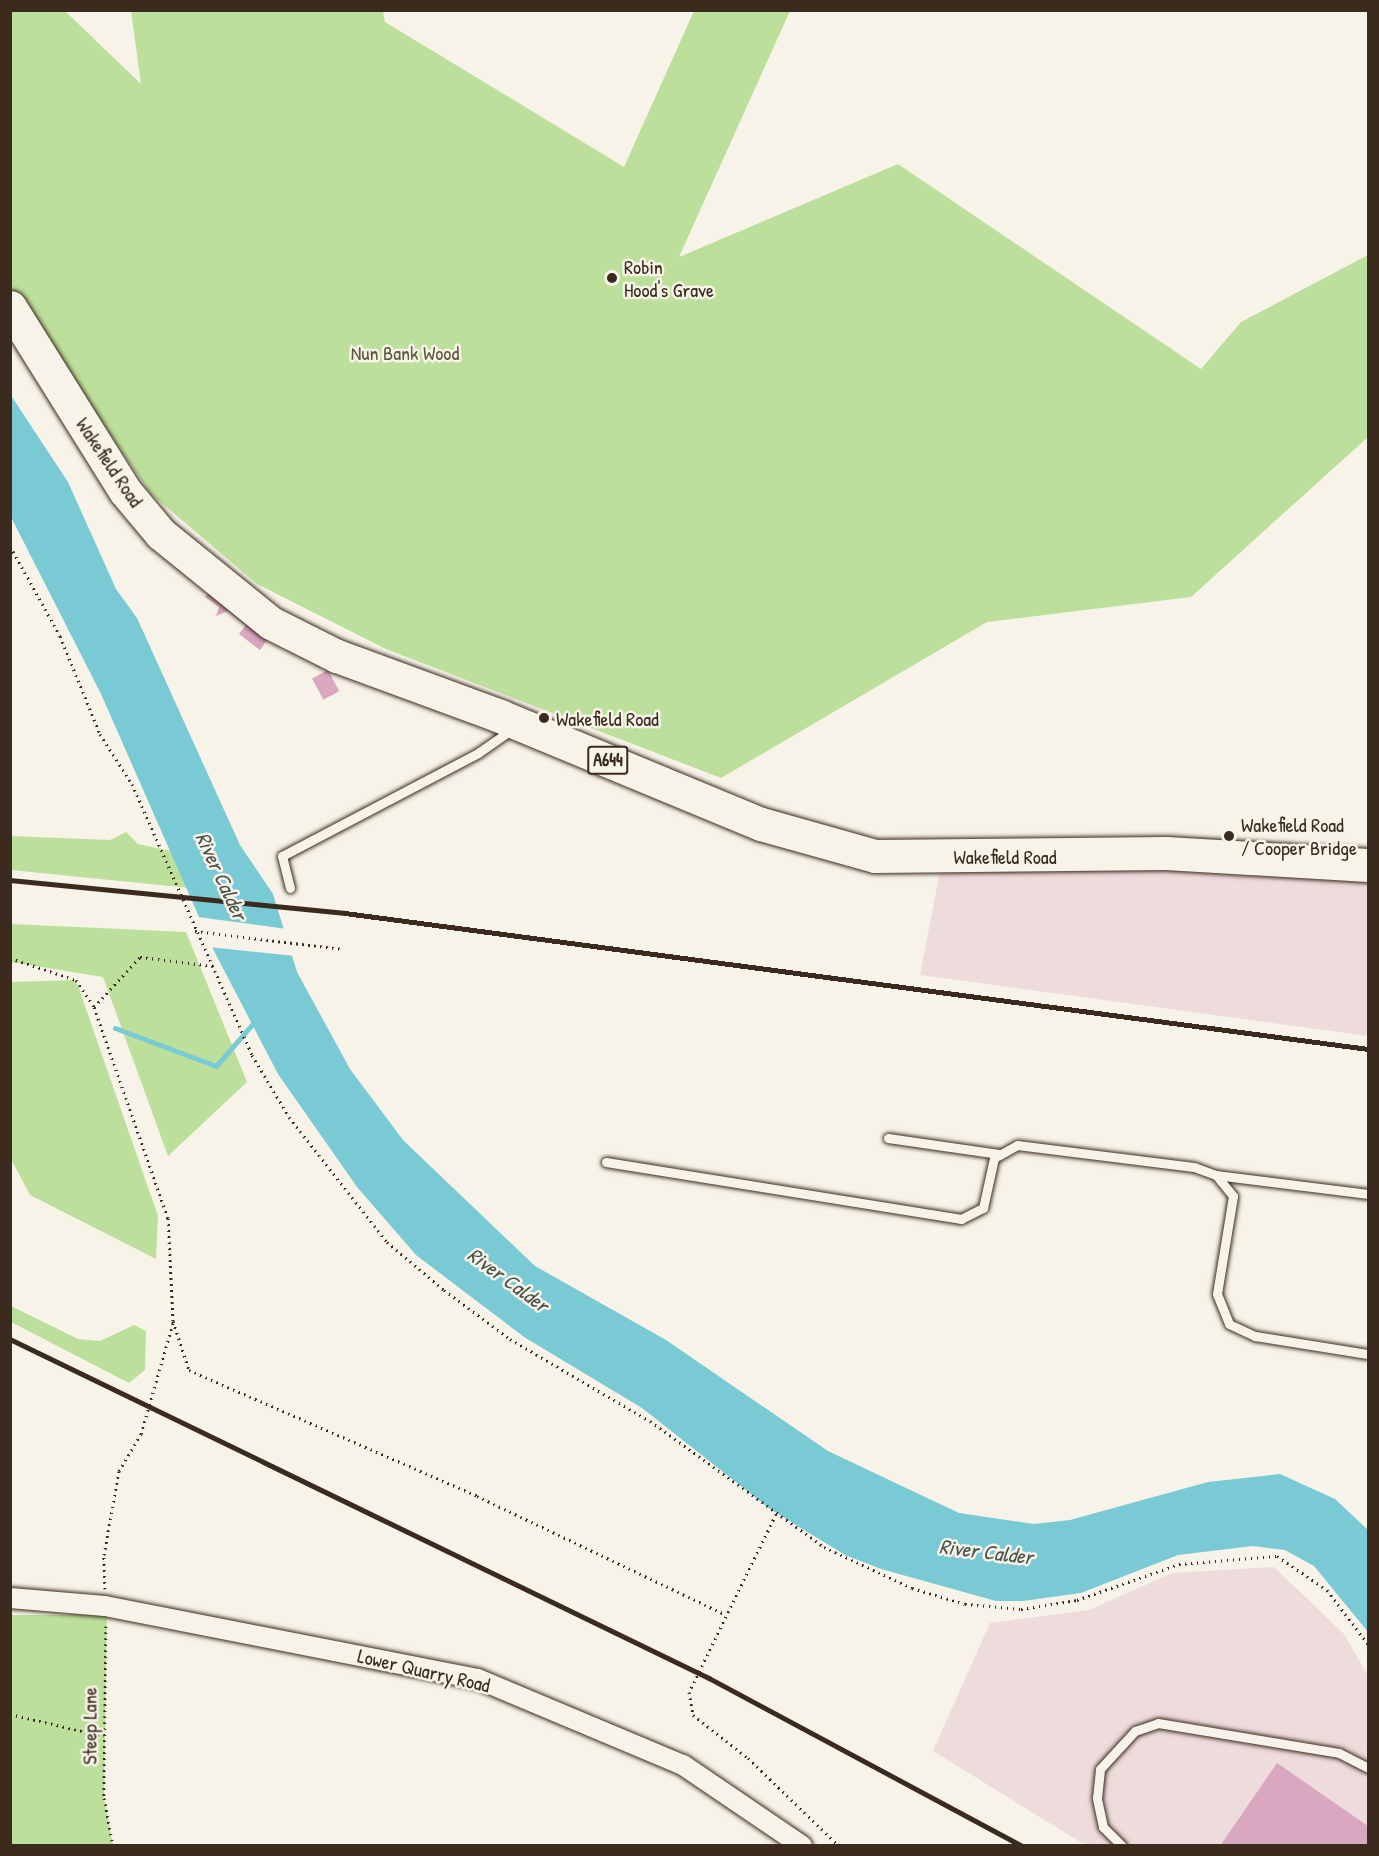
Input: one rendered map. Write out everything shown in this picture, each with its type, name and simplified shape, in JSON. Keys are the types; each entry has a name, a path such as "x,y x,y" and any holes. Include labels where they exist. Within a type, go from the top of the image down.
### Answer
{"highway":[{"name":"Wakefield Road","path":"10,307 125,491 204,573 271,623 337,656 520,724 761,824 875,856 1166,854 1368,865"}],"street":[{"name":"Lower Quarry Road","path":"10,1598 105,1606 478,1679 683,1765 802,1845"}],"lane":[{"path":"290,888 282,856 478,753 520,724"},
{"path":"888,1138 999,1154 1029,1144 1194,1167 1216,1175 1368,1194"},
{"path":"606,1162 961,1220 983,1208 999,1154"},
{"path":"1216,1175 1233,1196 1217,1294 1229,1324 1255,1336 1368,1354"},
{"path":"1122,1845 1103,1827 1097,1798 1100,1769 1135,1731 1158,1723 1339,1753 1368,1768"}],"path":[{"path":"10,546 60,636 100,734 132,784 252,1055 289,1117 387,1242 510,1340 650,1421 824,1547 912,1588 965,1604 1021,1609 1077,1600 1179,1564 1277,1556 1327,1590 1368,1644"},
{"path":"195,931 342,949"},
{"path":"94,1007 140,957 214,966"},
{"path":"10,958 76,980 94,1007 168,1218 173,1321 189,1370 477,1496 726,1615"},
{"name":"Steep Lane","path":"113,1845 104,1798 104,1555 119,1471 141,1434 173,1321"},
{"path":"776,1514 690,1692 693,1715 748,1758 839,1845"},
{"path":"10,1714 103,1737"}],"shaded area":[{"path":"1170,865 1368,881 1368,1036 920,975 941,866"},
{"path":"1274,1567 1344,1634 1368,1676 1368,1845 1085,1845 933,1751 990,1623 1089,1610 1172,1573"}],"green space":[{"name":"Nun Bank Wood","path":"10,11 65,11 141,84 131,11 383,11 385,22 624,167 694,11 790,11 679,257 898,164 1201,369 1241,322 1368,255 1368,437 1191,597 987,622 721,778 386,649 257,584 150,493 11,288"},
{"path":"126,832 138,844 175,852 190,888 11,870 11,836 110,840"},
{"path":"11,924 186,932 247,1082 168,1156 103,977 11,962"},
{"path":"76,980 158,1216 156,1259 30,1195 11,1159 11,982"},
{"path":"11,1306 78,1339 100,1341 134,1325 146,1331 145,1370 129,1383 11,1322"},
{"path":"10,1615 107,1615 104,1798 113,1845 11,1845"}],"water":[{"name":"River Calder","path":"10,394 68,482 116,589 137,618 240,845 273,894 297,972 350,1069 403,1140 535,1266 666,1340 828,1451 959,1513 1034,1524 1070,1520 1208,1482 1280,1474 1335,1499 1368,1530 1368,1632 1314,1566 1285,1550 1253,1546 1178,1555 1081,1593 1023,1601 996,1601 881,1569 845,1555 770,1509 642,1408 524,1337 416,1255 357,1187 278,1074 214,951 101,694 11,517"}],"pier":[{"path":"198,917 287,929 295,956 209,947"}],"building":[{"path":"213,587 274,631 260,650 239,634 246,625 228,611 216,616 219,607 205,597"},
{"path":"328,670 339,691 323,700 312,678"},
{"path":"1277,1763 1368,1826 1368,1846 1220,1846"}],"waterway":[{"path":"115,1028 216,1066 256,1020"}],"railway":[{"path":"10,880 345,913 1368,1049"},
{"path":"10,1339 709,1678 1022,1846"}],"place":[{"name":"Robin Hood's Grave","path":"612,278"},
{"name":"Wakefield Road","path":"544,718"},
{"name":"Wakefield Road / Cooper Bridge","path":"1229,836"}]}
